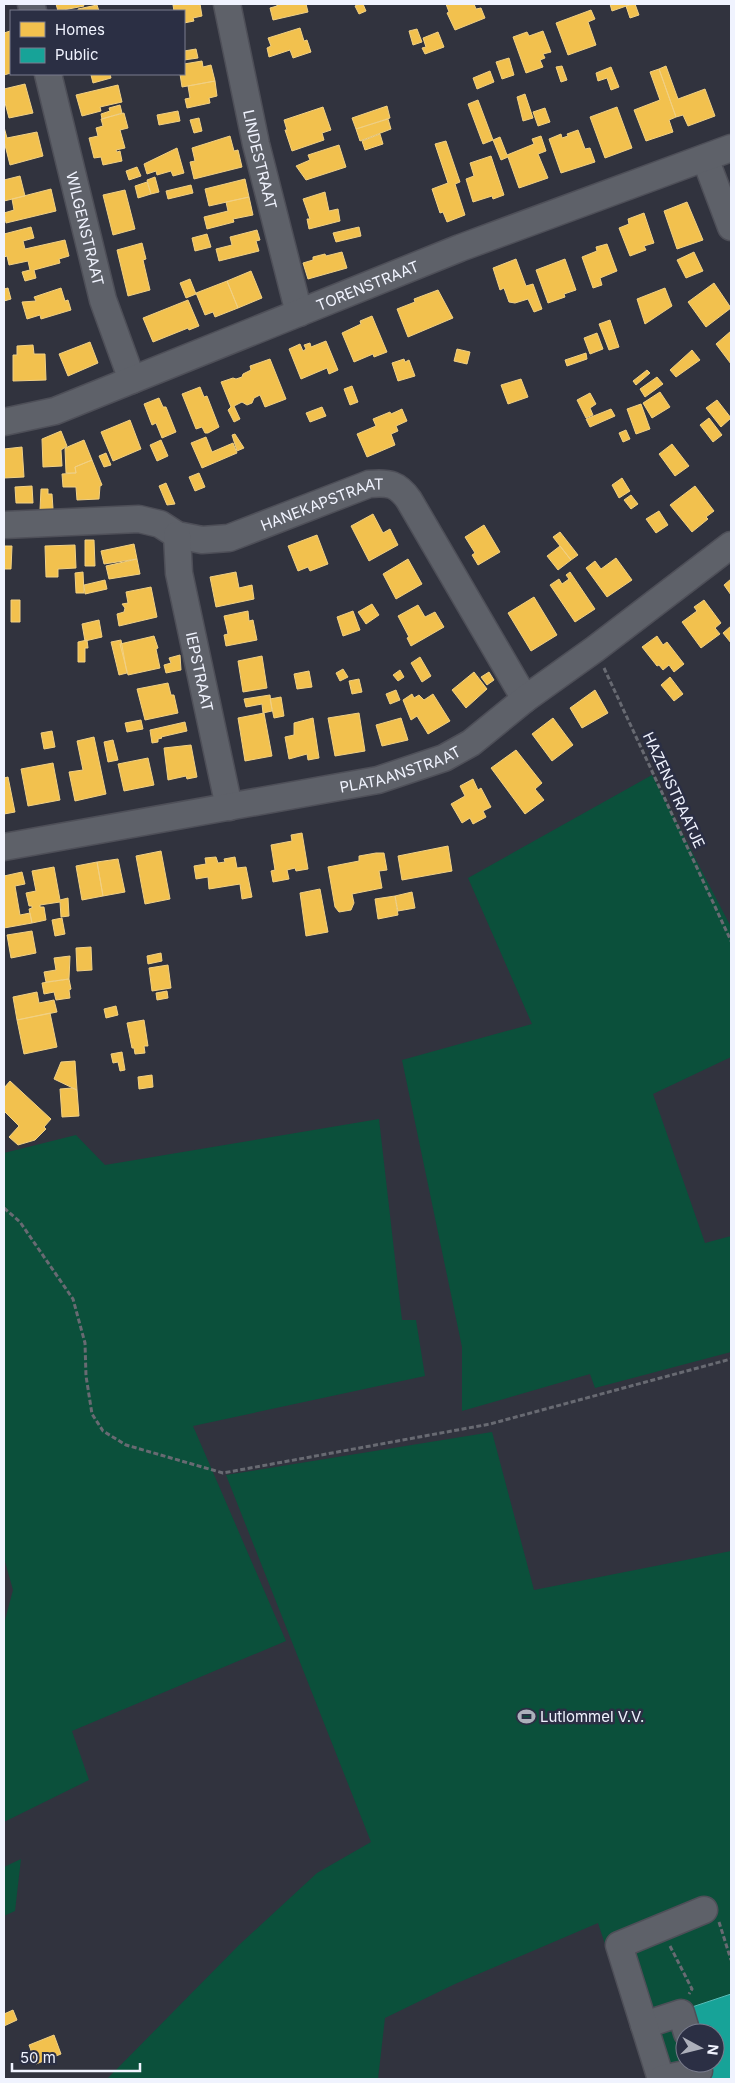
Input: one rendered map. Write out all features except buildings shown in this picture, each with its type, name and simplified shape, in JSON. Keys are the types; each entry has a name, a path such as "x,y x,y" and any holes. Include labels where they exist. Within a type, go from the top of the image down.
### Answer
{"street":[{"name":"LINDESTRAAT","path":"227,4 256,144 300,313"},
{"name":"WILGENSTRAAT","path":"48,75 103,300 132,380"},
{"name":"TORENSTRAAT","path":"4,422 56,411 460,248 731,148"},
{"path":"705,158 731,227"},
{"name":"HANEKAPSTRAAT","path":"4,524 139,519 160,524 177,535 202,540 228,538 369,484 382,482 401,489 525,699"},
{"name":"IEPSTRAAT","path":"177,535 179,573 225,781 229,807"},
{"name":"PLATAANSTRAAT","path":"4,848 378,780 444,758 471,744 525,699 595,649 731,545"},
{"path":"686,2073 661,2079 619,1945 661,1928 711,1914"},
{"path":"644,2025 675,2023"}],"path":[{"name":"HAZENSTRAATJE","path":"595,649 731,941"},
{"path":"4,1208 20,1222 72,1298 84,1343 86,1376 92,1414 103,1431 126,1445 223,1473 490,1424 731,1359"},
{"path":"711,1914 731,1960"},
{"path":"661,1928 692,1989 684,2023"}],"green space":[{"path":"652,775 731,927 731,1057 653,1094 705,1243 731,1236 731,1352 595,1388 590,1374 462,1411 462,1347 402,1060 532,1024 468,878"},
{"path":"379,1119 402,1320 416,1320 425,1376 193,1426 286,1641 72,1731 89,1780 4,1822 4,1624 13,1590 4,1558 4,1153 76,1135 105,1165"},
{"name":"Lutlommel V.V.","path":"492,1432 534,1590 731,1551 731,2079 650,2079 598,1923 455,1984 385,2018 378,2079 107,2079 239,1945 317,1873 371,1842 226,1475"},
{"path":"21,1859 15,1911 4,1916 4,1867"}],"place":[{"name":"Lutlommel V.V.","path":"526,1716"}]}
